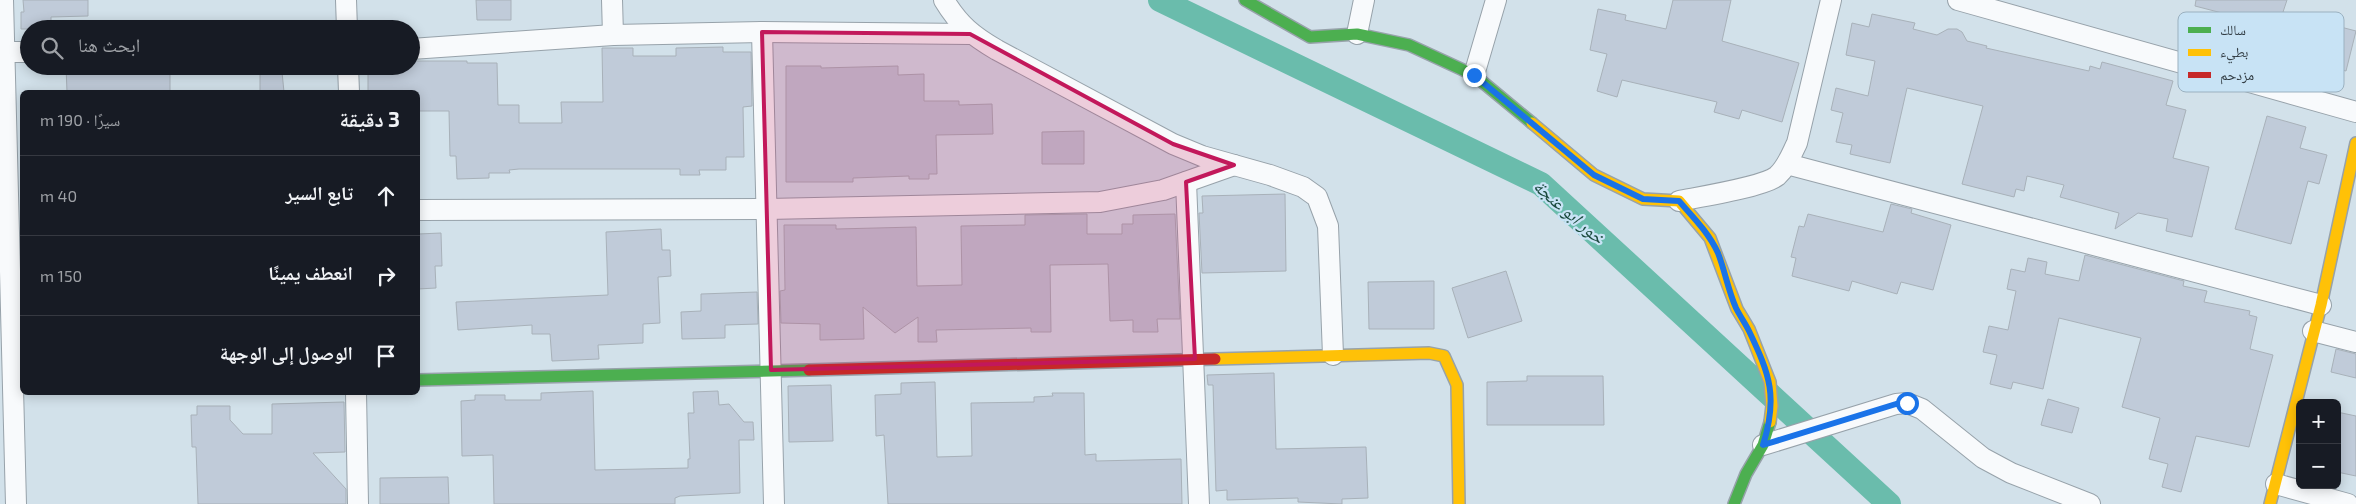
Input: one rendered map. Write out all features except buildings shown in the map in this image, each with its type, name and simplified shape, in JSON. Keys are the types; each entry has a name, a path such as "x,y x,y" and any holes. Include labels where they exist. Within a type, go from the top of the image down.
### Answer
{"street":[{"path":"3,0 16,504"},
{"path":"346,0 347,20"},
{"path":"612,0 612,35"},
{"path":"944,0 952,14 970,34 1173,144 1202,156 1303,187 1316,197 1328,226 1333,355"},
{"path":"1245,0 1310,37 1357,34 1409,45 1474,75 1594,175 1643,199 1679,201 1739,189 1775,177 1787,164 1797,143 1832,0"},
{"path":"1357,34 1364,0"},
{"path":"1474,75 1496,0"},
{"path":"1958,0 2178,62"},
{"path":"762,32 774,504"},
{"path":"420,48 612,35 762,32 970,34"},
{"path":"3,52 20,52"},
{"path":"348,75 349,90"},
{"path":"2285,92 2356,112"},
{"path":"2270,504 2353,174 2356,144"},
{"path":"1787,164 2321,305"},
{"path":"420,210 766,209 1100,202 1163,190 1234,165"},
{"path":"1186,182 1199,504"},
{"path":"1679,201 1710,238 1717,252 1736,308 1749,329 1770,382 1772,406 1770,423 1763,445 1746,474 1734,504"},
{"path":"2313,331 2356,342"},
{"path":"420,380 1429,353 1444,356 1457,385 1459,504"},
{"path":"356,395 358,504"},
{"path":"1763,445 1896,404 1914,404 1983,458 2011,473 2090,504"},
{"path":"2276,484 2348,504"}],"highlighted area":[{"path":"762,32 970,34 1173,144 1234,165 1186,182 1195,359 771,370"}],"waterway":[{"name":"خور ابو عنجة","path":"1160,0 1541,184 1889,504"}],"traffic: fast":[{"path":"1245,0 1310,37 1357,34 1409,45 1474,75 1532,123"},
{"path":"420,380 809,370"},
{"path":"1734,504 1746,474 1763,445 1770,422"}],"traffic: slow":[{"path":"1532,123 1594,175 1643,199 1679,201 1710,238 1737,309 1749,329 1770,382 1772,406 1770,422"},
{"path":"2270,504 2321,305 2356,143"},
{"path":"1215,359 1429,353 1444,356 1457,385 1459,504"}],"traffic: jam":[{"path":"809,370 1215,359"}],"route":[{"path":"1474,75 1594,175 1643,199 1679,201 1710,238 1725,272 1736,308 1749,329 1770,382 1772,406 1770,423 1763,445 1896,404 1907,403"}]}
